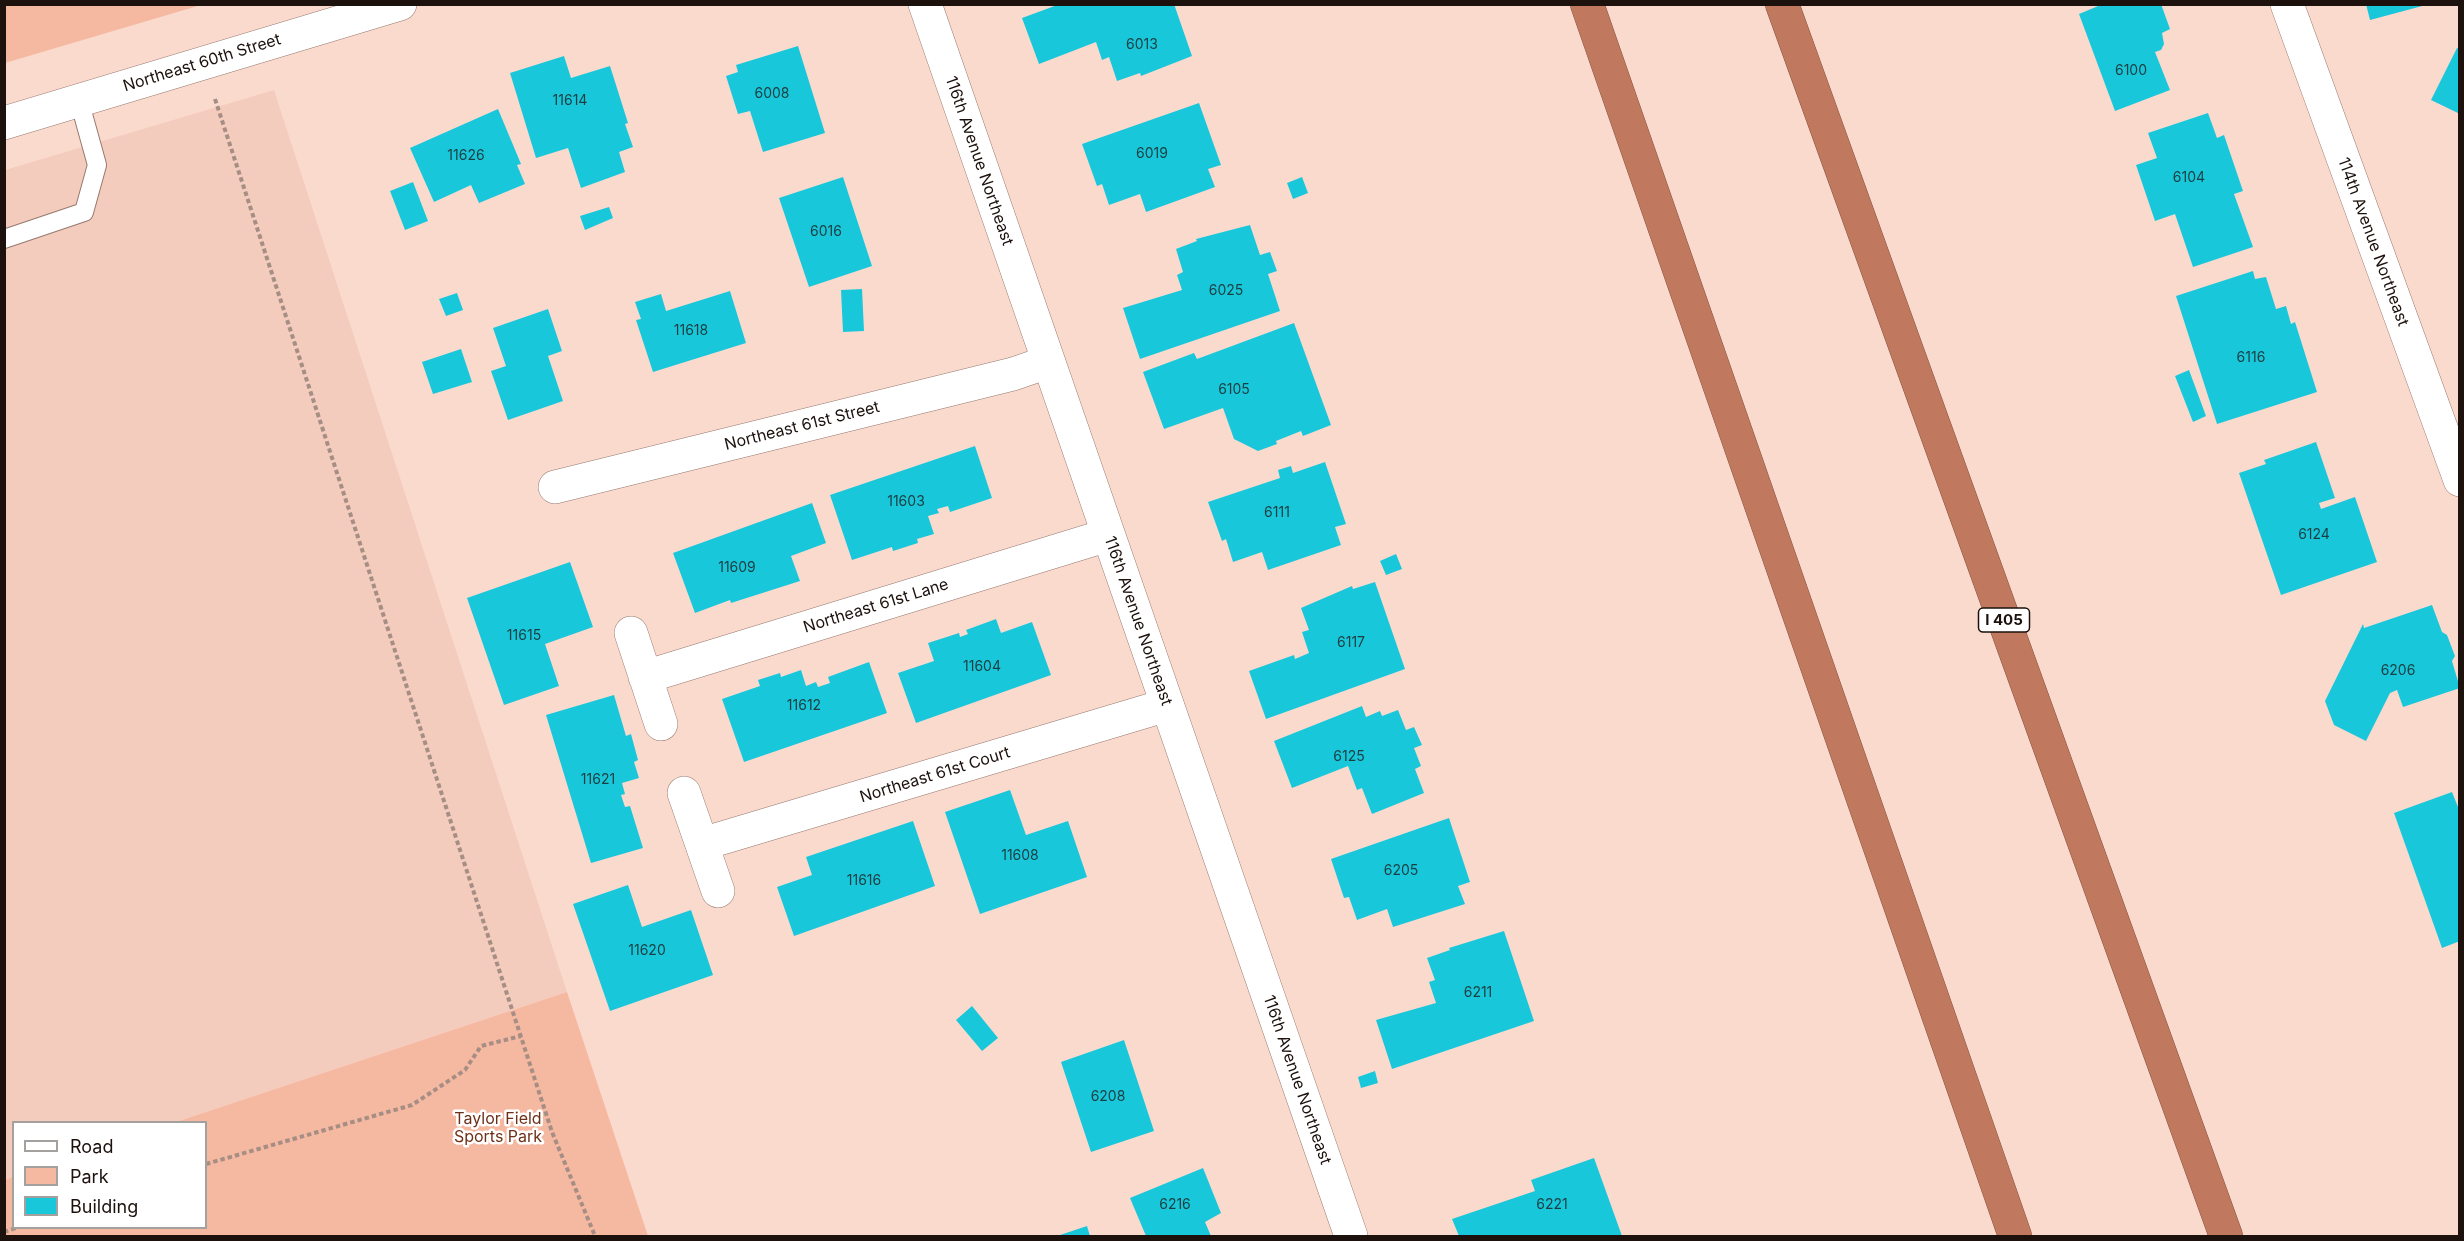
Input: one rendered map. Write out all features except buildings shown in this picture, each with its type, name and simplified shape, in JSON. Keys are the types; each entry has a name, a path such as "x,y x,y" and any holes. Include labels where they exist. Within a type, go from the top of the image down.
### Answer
{"highway":[{"path":"1587,4 2015,1236"},
{"name":"I 405","path":"1782,4 2226,1236"}],"street":[{"name":"Northeast 60th Street","path":"4,123 400,4"},
{"name":"116th Avenue Northeast","path":"926,4 1351,1236"},
{"name":"114th Avenue Northeast","path":"2287,4 2460,480"},
{"name":"Northeast 61st Street","path":"555,487 1013,375 1048,362"},
{"name":"Northeast 61st Lane","path":"645,676 1108,535"},
{"path":"631,633 661,724"},
{"name":"Northeast 61st Court","path":"702,844 1167,705"},
{"path":"684,793 718,891"}],"lane":[{"path":"4,238 84,212 97,165 79,100"}],"path":[{"path":"202,63 552,1132 595,1236"},
{"path":"207,1164 412,1105 465,1070 481,1046 521,1036"},
{"path":"4,1233 9,1236"}],"shaded area":[{"path":"274,90 567,992 179,1121 12,1121 12,1177 5,1180 5,170"}],"green space":[{"path":"5,4 201,4 201,5 5,63"},
{"name":"Taylor Field Sports Park","path":"567,992 648,1236 5,1236 5,1180 12,1177 12,1229 207,1229 207,1121 179,1121"}]}
